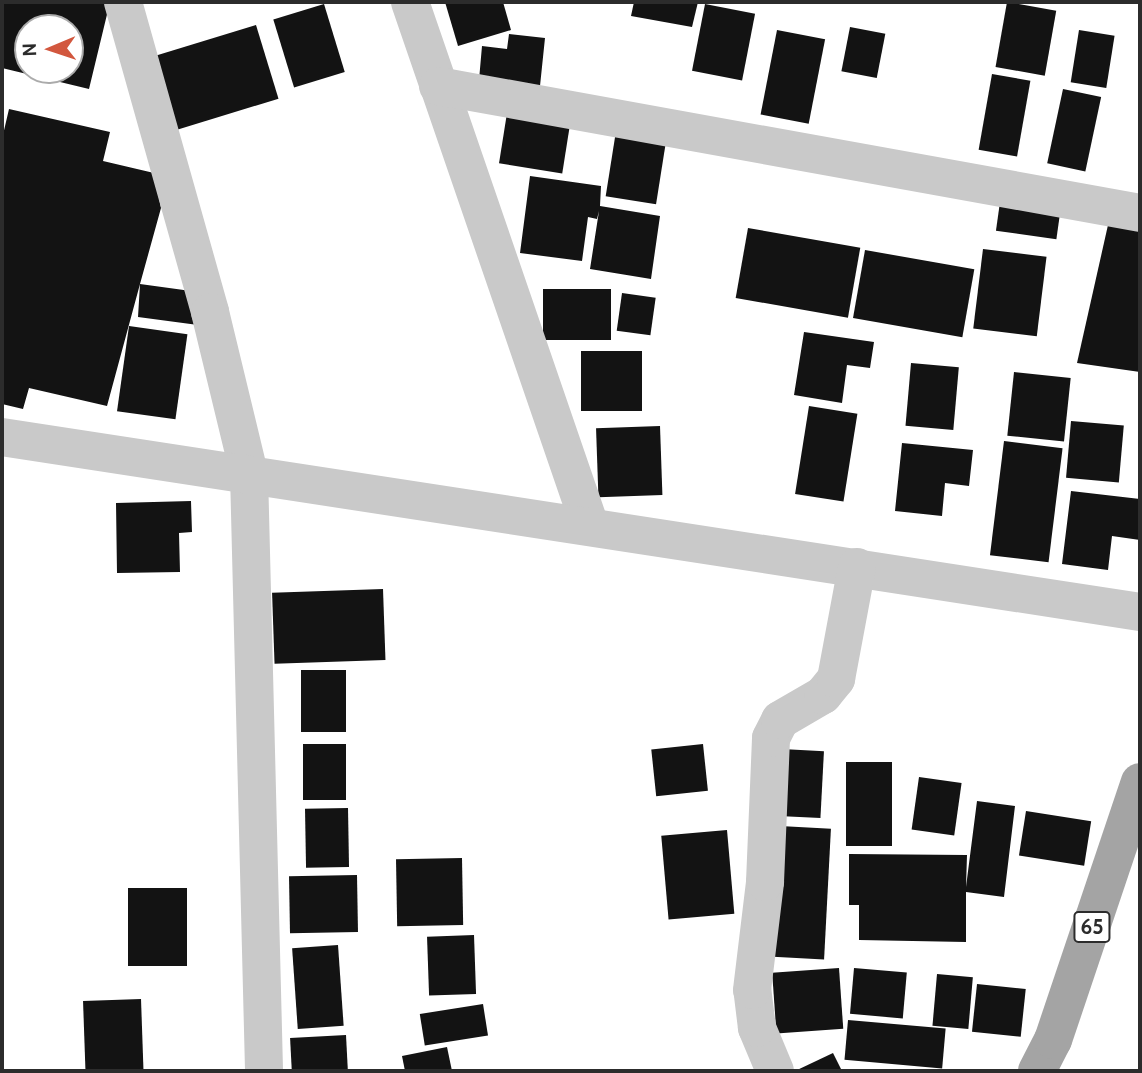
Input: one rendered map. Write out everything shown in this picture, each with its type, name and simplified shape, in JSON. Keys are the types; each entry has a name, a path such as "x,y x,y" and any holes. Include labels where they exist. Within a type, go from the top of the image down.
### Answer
{"main road":[{"name":"65","path":"1037,1071 1053,1040 1140,782"}],"street":[{"path":"123,2 210,312 249,473 264,1071"},
{"path":"410,2 590,526"},
{"path":"438,86 1140,213"},
{"path":"2,438 249,473 1140,612"},
{"path":"775,1071 757,1028 752,990 765,882 771,738 780,720 823,695 836,679 857,567"}],"building":[{"path":"2,2 110,2 89,89 68,84 84,84 84,14 14,14 14,71 2,68"},
{"path":"445,2 503,2 511,30 458,46"},
{"path":"634,2 698,2 692,27 631,16"},
{"path":"1007,2 1056,11 1045,76 996,67"},
{"path":"324,4 345,72 294,87 273,19"},
{"path":"705,4 755,14 742,80 692,71"},
{"path":"256,25 279,99 177,130 155,56"},
{"path":"850,27 885,34 877,78 841,71"},
{"path":"777,30 825,39 809,124 761,114"},
{"path":"1079,30 1115,36 1106,88 1071,82"},
{"path":"509,34 545,38 540,86 479,80 482,46 507,49"},
{"path":"992,74 1030,81 1017,157 979,150"},
{"path":"1063,89 1101,97 1085,171 1047,163"},
{"path":"9,109 110,132 103,161 154,173 161,208 107,406 29,388 23,409 2,404 2,139"},
{"path":"507,113 570,123 562,173 499,163"},
{"path":"616,131 666,139 656,204 606,196"},
{"path":"530,176 601,186 600,206 660,216 651,279 590,269 599,211 597,219 588,217 582,261 520,253"},
{"path":"1000,202 1060,210 1056,239 996,231"},
{"path":"1108,225 1140,231 1140,372 1077,363"},
{"path":"748,228 860,248 848,318 736,298"},
{"path":"983,249 1047,257 1037,336 973,328"},
{"path":"865,250 974,269 962,337 853,318"},
{"path":"140,284 191,291 198,325 138,317"},
{"path":"543,289 611,289 611,340 543,340"},
{"path":"622,293 656,298 650,335 617,331"},
{"path":"129,326 187,334 175,419 117,411"},
{"path":"804,332 874,342 870,368 847,365 842,403 794,395"},
{"path":"581,351 642,351 642,411 581,411"},
{"path":"911,363 959,367 953,430 906,426"},
{"path":"1014,372 1071,378 1064,442 1007,436"},
{"path":"809,406 857,414 843,502 795,494"},
{"path":"1071,421 1124,426 1119,482 1066,478"},
{"path":"660,426 662,495 598,497 596,428"},
{"path":"1004,441 1063,448 1049,562 990,555"},
{"path":"902,443 973,450 969,486 945,483 942,516 895,511"},
{"path":"1071,491 1140,499 1140,540 1112,536 1108,570 1062,564"},
{"path":"191,501 192,532 179,533 180,572 117,573 116,503"},
{"path":"383,589 385,660 275,664 272,593"},
{"path":"301,670 346,670 346,732 301,732"},
{"path":"303,744 346,744 346,800 303,800"},
{"path":"703,744 708,791 656,796 651,749"},
{"path":"782,749 824,751 820,818 778,816"},
{"path":"846,762 892,762 892,846 846,846"},
{"path":"919,777 962,783 954,835 912,829"},
{"path":"977,801 1015,806 1004,897 966,892 966,942 859,940 859,905 849,905 849,854 967,855 966,887"},
{"path":"348,808 349,867 306,868 305,809"},
{"path":"1026,811 1091,821 1084,866 1019,855"},
{"path":"780,826 831,829 824,959 773,957"},
{"path":"727,830 734,914 669,919 661,836"},
{"path":"462,858 463,925 397,926 396,859"},
{"path":"357,875 358,932 290,933 289,876"},
{"path":"128,888 187,888 187,966 128,966"},
{"path":"474,935 476,994 429,996 427,937"},
{"path":"338,945 344,1026 298,1029 292,948"},
{"path":"839,968 843,1029 776,1034 772,973"},
{"path":"854,968 907,973 903,1018 850,1014"},
{"path":"937,974 973,977 968,1029 932,1026"},
{"path":"977,984 1026,989 1021,1037 972,1032"},
{"path":"141,999 143,1069 85,1071 83,1001"},
{"path":"483,1004 488,1036 425,1046 420,1014"},
{"path":"848,1020 946,1029 942,1068 845,1060"},
{"path":"346,1035 348,1071 292,1071 290,1038"},
{"path":"447,1047 452,1071 405,1071 402,1056"},
{"path":"833,1053 842,1071 795,1071"}]}
